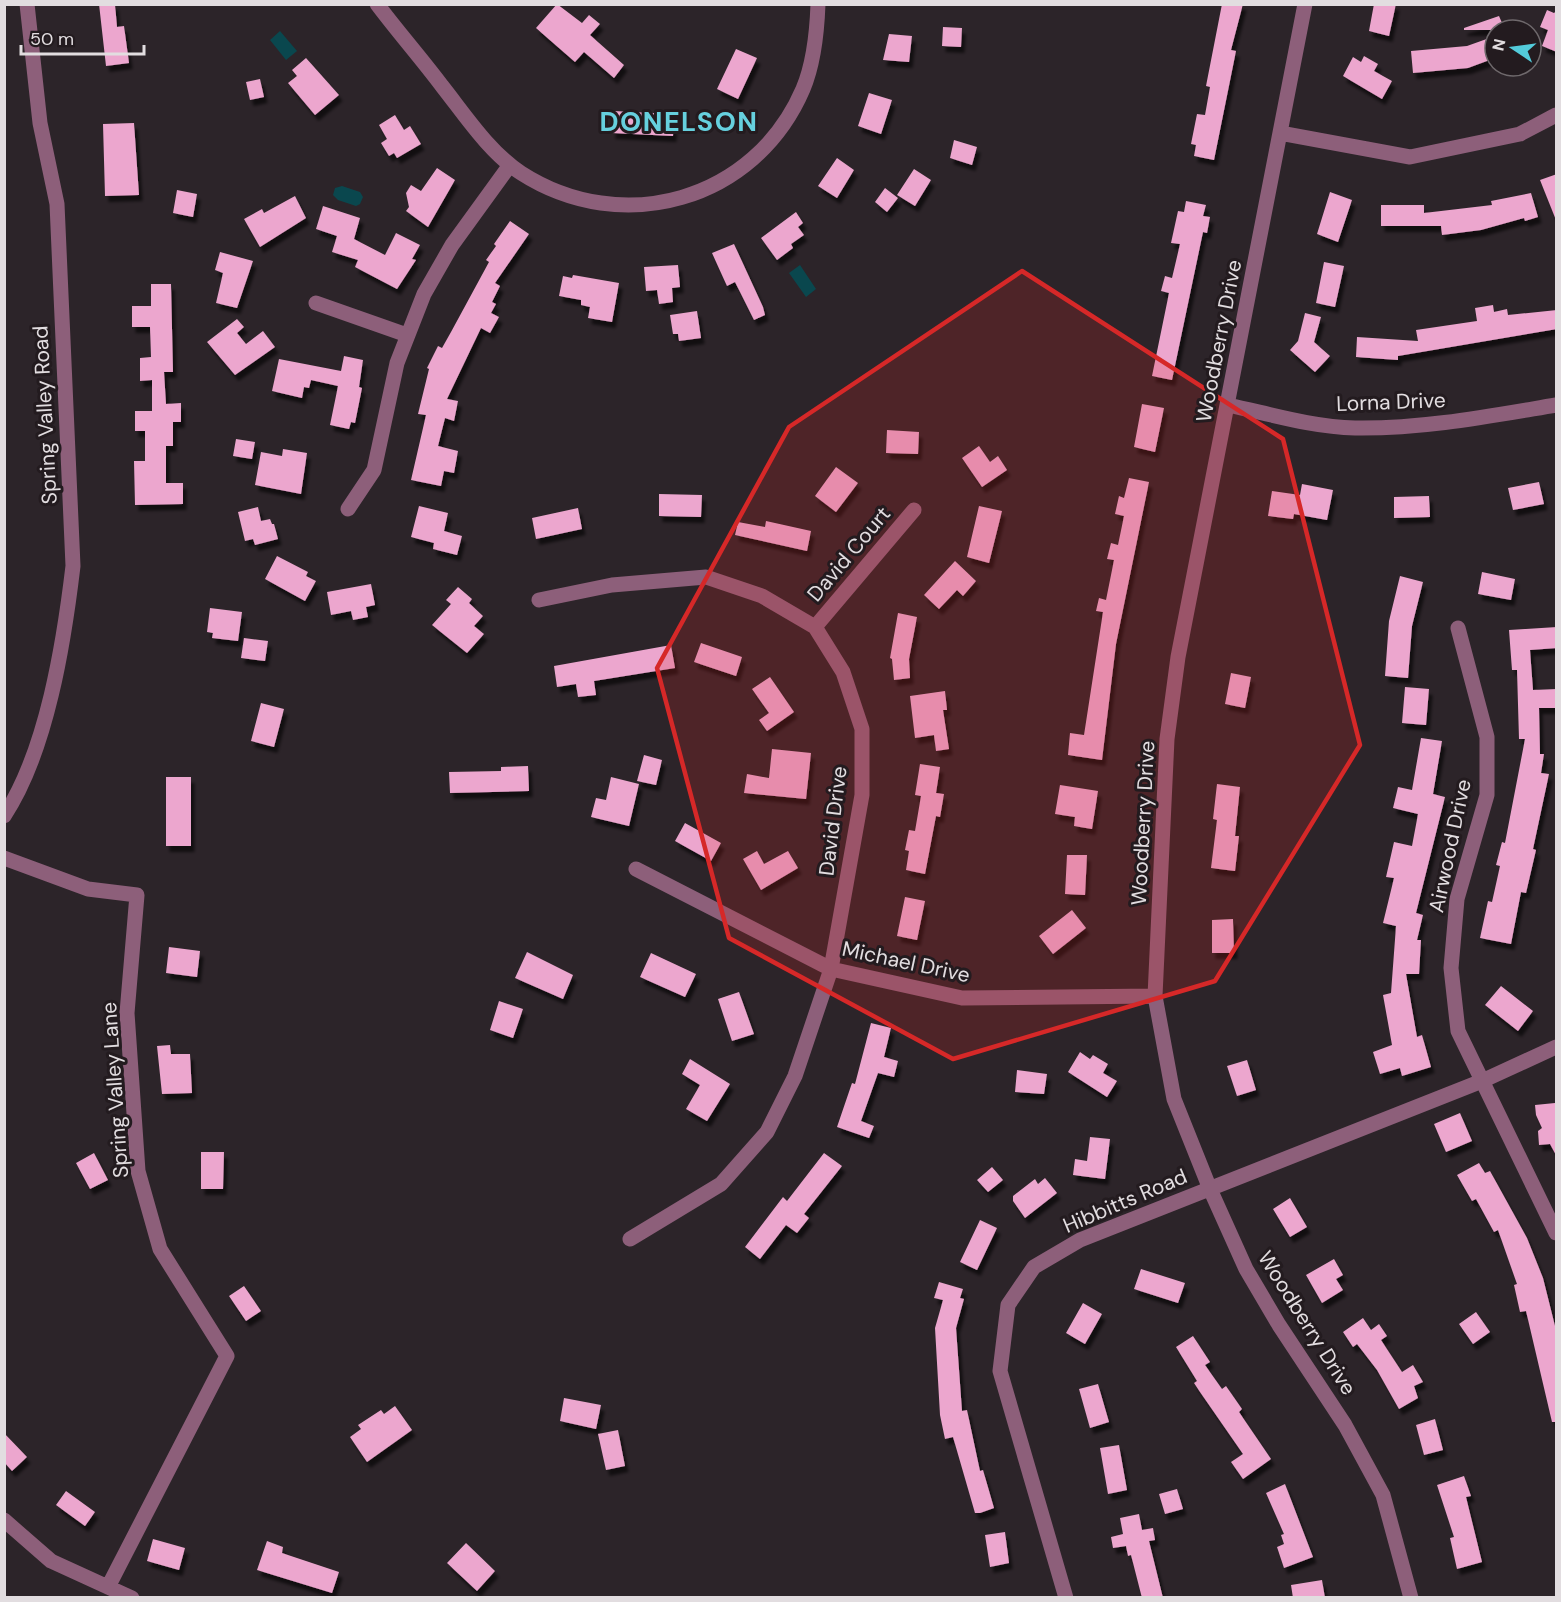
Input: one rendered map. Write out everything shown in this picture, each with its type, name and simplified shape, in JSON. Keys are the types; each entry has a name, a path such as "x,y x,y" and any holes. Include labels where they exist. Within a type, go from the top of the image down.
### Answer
{"street":[{"name":"Spring Valley Road","path":"4,816 12,804 44,726 66,618 73,566 57,204 40,123 27,4"},
{"path":"376,4 466,116 510,165 560,194 613,206 650,205 681,199 713,186 744,165 763,147 793,108 808,75 818,4"},
{"name":"Woodberry Drive","path":"1305,4 1178,657 1167,739 1155,996 1174,1099 1210,1189 1252,1278 1279,1325 1345,1425 1383,1495 1410,1598"},
{"path":"1280,133 1410,157 1520,134 1557,115"},
{"path":"348,509 374,471 389,396 407,335 436,272 510,165"},
{"path":"316,303 407,335"},
{"name":"Lorna Drive","path":"1228,405 1308,423 1355,428 1457,422 1557,405"},
{"name":"David Court","path":"815,627 914,510"},
{"name":"David Drive","path":"539,600 612,585 706,577 762,596 815,627 843,672 862,729 862,795 831,969 795,1076 766,1132 721,1184 630,1239"},
{"name":"Airwood Drive","path":"1458,628 1487,737 1487,795 1457,899 1451,968 1458,1031 1557,1233"},
{"name":"Spring Valley Lane","path":"4,858 88,889 137,895 127,1013 138,1171 160,1250 227,1356 108,1587"},
{"name":"Michael Drive","path":"636,869 831,969 962,998 1155,996"},
{"name":"Hibbitts Road","path":"1066,1598 1000,1371 1008,1305 1034,1267 1080,1240 1482,1081 1557,1047"},
{"path":"4,1521 51,1561 132,1598"}],"highlighted area":[{"path":"1022,271 1283,439 1360,745 1215,981 953,1059 729,938 657,668 789,427"}],"water":[{"path":"280,31 297,51 286,60 270,40"},
{"path":"342,186 360,192 363,197 360,204 356,206 338,200 333,195 335,188"},
{"path":"800,265 816,289 806,297 789,273"}],"building":[{"path":"99,4 115,4 117,27 124,26 129,63 106,66"},
{"path":"557,4 582,23 589,15 600,24 590,35 624,65 614,78 584,52 575,62 536,28"},
{"path":"1222,4 1243,4 1231,50 1236,51 1214,160 1194,156 1196,145 1191,144 1197,114 1205,115 1210,87 1206,86"},
{"path":"1374,4 1396,4 1389,36 1369,31"},
{"path":"1547,10 1554,13 1557,10 1557,52 1543,46 1548,30 1543,28 1543,20"},
{"path":"1483,21 1483,30 1464,30 1464,28"},
{"path":"943,27 962,28 961,47 942,46"},
{"path":"889,34 912,36 909,62 883,60"},
{"path":"1483,40 1483,62 1468,68 1413,73 1411,51 1467,46"},
{"path":"736,49 757,58 738,99 717,89"},
{"path":"1364,56 1378,64 1374,71 1392,81 1382,99 1343,76 1353,57 1361,62"},
{"path":"306,58 339,95 315,115 288,83 297,76 292,70"},
{"path":"260,79 264,97 250,100 246,82"},
{"path":"869,93 892,100 881,134 858,126"},
{"path":"613,111 674,114 673,136 612,133"},
{"path":"395,115 404,130 410,126 421,144 397,158 394,153 389,156 381,143 387,139 379,125"},
{"path":"134,123 139,195 105,196 103,124"},
{"path":"954,140 977,147 972,165 950,158"},
{"path":"837,158 854,170 837,198 818,186"},
{"path":"437,168 455,180 428,227 406,211 409,207 406,193 411,185 421,191"},
{"path":"914,169 931,180 915,206 897,195"},
{"path":"1557,174 1557,220 1556,220 1540,180"},
{"path":"885,188 898,198 887,212 875,202"},
{"path":"177,190 197,194 193,217 173,213"},
{"path":"1330,192 1352,200 1338,242 1317,234"},
{"path":"1531,193 1538,217 1525,221 1524,218 1481,230 1442,235 1441,226 1381,226 1381,205 1424,205 1424,213 1492,205 1491,201"},
{"path":"295,196 306,218 260,247 244,219 262,209 264,213"},
{"path":"1186,201 1206,205 1203,216 1210,217 1207,233 1203,232 1172,380 1152,376 1169,293 1161,291 1165,276 1172,278 1180,244 1171,243 1178,211 1184,212"},
{"path":"323,206 360,218 354,239 385,255 396,233 420,245 412,259 416,260 397,289 355,267 358,260 332,252 337,236 316,229"},
{"path":"796,212 803,223 798,227 804,235 791,244 793,248 777,260 761,238"},
{"path":"510,221 529,234 495,283 500,286 492,302 496,304 491,313 499,317 490,333 481,328 447,399 458,401 454,421 445,418 438,446 458,451 454,473 444,471 441,486 411,480 426,415 418,414 429,369 427,368 438,346 442,348 489,262 486,260 496,246 494,244"},
{"path":"734,244 763,307 765,315 754,320 735,282 727,286 712,253"},
{"path":"220,252 253,261 237,308 216,303 223,273 215,270"},
{"path":"1324,262 1344,266 1335,307 1316,303"},
{"path":"678,265 680,287 672,288 673,302 659,304 657,290 646,291 644,267"},
{"path":"573,275 619,283 612,322 588,318 590,307 581,305 581,300 559,296 563,276 572,278"},
{"path":"151,284 171,284 173,372 164,372 166,404 181,403 181,422 173,422 173,446 166,446 166,483 183,483 183,504 135,505 134,461 145,461 145,431 135,431 135,411 152,411 152,380 140,381 140,358 151,357 150,327 132,327 132,306 151,306"},
{"path":"1493,305 1494,312 1507,309 1508,315 1557,310 1557,329 1398,356 1398,360 1356,357 1357,337 1418,341 1416,330 1477,321 1475,308"},
{"path":"697,311 701,338 679,341 678,334 673,334 670,315"},
{"path":"1305,313 1321,317 1314,342 1330,356 1315,372 1290,350 1298,341"},
{"path":"237,319 244,327 237,333 246,344 263,331 275,347 235,375 207,342"},
{"path":"344,356 363,360 359,387 362,388 355,423 351,422 349,429 330,425 338,386 311,380 309,388 304,387 302,398 272,391 279,359 341,371"},
{"path":"1142,404 1164,408 1155,452 1134,447"},
{"path":"887,430 919,432 918,454 886,453"},
{"path":"236,439 255,442 252,459 233,456"},
{"path":"979,446 990,462 998,456 1007,470 982,487 962,458"},
{"path":"283,449 307,453 301,494 255,485 261,452 282,456"},
{"path":"836,467 858,483 836,512 815,496"},
{"path":"1129,478 1149,482 1116,644 1102,760 1068,755 1070,733 1084,735 1103,612 1096,611 1099,598 1106,600 1114,560 1107,559 1111,543 1118,545 1124,516 1115,514 1119,496 1124,498"},
{"path":"1539,482 1544,504 1513,510 1508,488"},
{"path":"1302,484 1333,490 1327,520 1294,514 1293,519 1268,516 1272,491 1300,495"},
{"path":"659,494 702,495 701,517 659,516"},
{"path":"1429,496 1430,517 1394,518 1394,497"},
{"path":"419,506 448,513 444,531 462,536 457,555 433,549 434,543 411,537"},
{"path":"979,506 1002,511 989,563 967,557"},
{"path":"258,507 261,521 270,519 274,524 278,539 255,545 253,539 245,541 238,512"},
{"path":"578,508 582,529 536,539 532,518"},
{"path":"766,521 811,531 807,551 735,535 738,522 765,527"},
{"path":"277,556 308,572 306,576 316,581 305,601 265,579"},
{"path":"955,561 976,581 963,596 957,590 939,609 924,595"},
{"path":"1482,572 1515,579 1511,600 1478,594"},
{"path":"1400,576 1423,582 1412,626 1408,678 1385,676 1389,621"},
{"path":"371,584 375,605 366,607 368,617 353,620 351,611 331,615 327,592"},
{"path":"458,587 472,599 469,603 483,616 474,626 484,634 467,653 432,625 451,604 446,600"},
{"path":"210,608 242,612 238,641 212,638 213,633 207,632"},
{"path":"898,613 917,617 909,659 910,678 894,680 890,658"},
{"path":"1557,627 1557,648 1530,650 1533,690 1557,689 1557,708 1539,708 1540,754 1544,754 1541,773 1549,774 1526,893 1521,892 1511,944 1480,938 1488,901 1492,902 1500,866 1496,865 1502,842 1505,843 1525,739 1519,739 1517,670 1512,670 1509,630"},
{"path":"244,638 268,641 265,661 241,658"},
{"path":"701,643 742,657 736,676 694,662"},
{"path":"671,645 675,668 594,681 596,695 578,697 576,684 557,687 554,666"},
{"path":"1231,673 1251,677 1245,708 1225,704"},
{"path":"770,677 794,712 767,731 759,720 769,713 752,689"},
{"path":"1405,687 1429,689 1426,725 1402,723"},
{"path":"945,691 947,710 943,710 949,749 936,751 934,735 915,738 910,696"},
{"path":"261,703 284,709 274,747 251,741"},
{"path":"1421,738 1442,741 1433,794 1445,797 1416,913 1423,915 1417,940 1421,940 1419,974 1406,974 1417,1037 1422,1035 1431,1067 1402,1076 1400,1068 1380,1074 1373,1052 1392,1045 1383,995 1391,993 1396,926 1383,923 1394,878 1386,877 1394,842 1412,846 1418,814 1393,808 1398,787 1412,790"},
{"path":"772,749 811,753 806,799 744,793 747,774 769,778"},
{"path":"644,755 662,760 656,785 637,781"},
{"path":"920,764 940,767 936,793 944,794 940,817 936,816 925,874 906,870 909,851 905,850 909,830 915,831 921,796 915,795"},
{"path":"528,766 529,791 450,793 449,772 501,771 501,767"},
{"path":"166,777 191,777 191,846 166,846"},
{"path":"611,777 639,784 629,826 591,817 596,798 606,800"},
{"path":"1217,784 1240,787 1235,836 1239,836 1235,871 1211,868 1217,820 1213,819"},
{"path":"1060,785 1098,791 1092,829 1074,826 1075,817 1055,814"},
{"path":"685,823 721,843 711,861 675,841"},
{"path":"757,851 764,864 788,851 798,868 761,890 743,859"},
{"path":"1067,855 1087,855 1085,895 1065,894"},
{"path":"905,897 925,901 917,940 897,936"},
{"path":"1072,910 1086,928 1053,954 1039,936"},
{"path":"1233,919 1234,953 1212,953 1212,920"},
{"path":"169,947 200,951 197,977 166,973"},
{"path":"527,952 573,975 563,999 515,978"},
{"path":"651,953 696,974 685,997 640,977"},
{"path":"1501,986 1533,1011 1518,1031 1485,1005"},
{"path":"739,992 754,1034 732,1041 718,999"},
{"path":"499,1001 523,1009 513,1038 490,1030"},
{"path":"871,1023 891,1028 884,1057 898,1061 894,1077 878,1073 861,1121 874,1126 869,1138 837,1127 852,1083 855,1084"},
{"path":"170,1045 171,1054 190,1054 192,1093 162,1094 157,1046"},
{"path":"1080,1052 1090,1059 1093,1055 1108,1064 1103,1073 1117,1081 1107,1097 1068,1072"},
{"path":"690,1059 730,1084 707,1121 686,1109 700,1085 682,1074"},
{"path":"1247,1060 1256,1090 1237,1096 1227,1066"},
{"path":"1017,1070 1047,1074 1044,1094 1015,1092"},
{"path":"1555,1103 1557,1157 1550,1144 1539,1145 1538,1131 1542,1128 1536,1115 1535,1105"},
{"path":"1460,1113 1472,1141 1446,1152 1434,1124"},
{"path":"1090,1137 1110,1139 1105,1179 1073,1175 1075,1159 1087,1161"},
{"path":"201,1152 224,1152 223,1189 201,1189"},
{"path":"94,1153 108,1180 90,1189 76,1163"},
{"path":"824,1153 842,1166 804,1214 809,1218 797,1233 786,1225 760,1259 745,1247 783,1197 787,1201"},
{"path":"1479,1163 1485,1173 1490,1171 1527,1238 1543,1278 1557,1334 1557,1422 1552,1422 1526,1311 1520,1312 1514,1285 1517,1284 1498,1230 1494,1232 1476,1199 1472,1201 1457,1175"},
{"path":"992,1167 1003,1180 988,1192 977,1180"},
{"path":"1045,1178 1057,1193 1025,1218 1013,1201 1013,1196 1035,1179 1038,1184"},
{"path":"1290,1198 1307,1227 1290,1237 1273,1209"},
{"path":"980,1220 997,1228 977,1270 960,1262"},
{"path":"1334,1259 1343,1275 1336,1279 1343,1290 1322,1303 1306,1275"},
{"path":"1141,1269 1185,1283 1178,1303 1134,1289"},
{"path":"939,1282 963,1289 960,1298 964,1299 956,1328 962,1411 967,1410 980,1471 983,1470 994,1508 980,1513 975,1513 953,1437 945,1439 940,1415 935,1328 943,1300 934,1298"},
{"path":"244,1286 261,1311 246,1321 229,1296"},
{"path":"1083,1303 1102,1314 1085,1344 1066,1333"},
{"path":"1476,1312 1490,1332 1473,1344 1459,1324"},
{"path":"1363,1318 1371,1330 1379,1324 1387,1336 1381,1340 1402,1372 1413,1365 1423,1382 1414,1386 1418,1398 1399,1409 1377,1370 1357,1344 1353,1347 1343,1332"},
{"path":"1193,1336 1210,1362 1205,1365 1222,1389 1226,1386 1242,1409 1239,1412 1271,1459 1243,1479 1231,1462 1243,1454 1194,1383 1197,1381 1176,1347"},
{"path":"1098,1384 1109,1422 1090,1428 1079,1389"},
{"path":"564,1398 601,1405 596,1429 560,1421"},
{"path":"395,1406 412,1430 367,1462 350,1437 361,1429 358,1425 381,1410 384,1414"},
{"path":"1435,1419 1443,1450 1424,1455 1416,1425"},
{"path":"618,1430 625,1466 606,1470 598,1434"},
{"path":"4,1433 27,1457 12,1471 4,1462"},
{"path":"1119,1445 1127,1490 1108,1494 1100,1448"},
{"path":"1464,1476 1471,1496 1466,1497 1482,1562 1457,1569 1450,1538 1454,1537 1437,1485"},
{"path":"1285,1484 1313,1557 1284,1568 1277,1547 1284,1544 1281,1535 1284,1534 1266,1493"},
{"path":"1177,1489 1183,1509 1165,1514 1159,1494"},
{"path":"66,1491 95,1512 85,1526 56,1505"},
{"path":"1139,1514 1142,1530 1153,1528 1155,1540 1149,1541 1163,1598 1142,1598 1131,1555 1128,1556 1126,1546 1113,1548 1111,1537 1123,1534 1120,1518"},
{"path":"1005,1532 1009,1563 990,1567 985,1535"},
{"path":"153,1539 185,1548 179,1570 147,1561"},
{"path":"267,1541 283,1547 282,1553 339,1572 332,1593 257,1570"},
{"path":"466,1543 495,1571 477,1591 447,1563"},
{"path":"1322,1580 1325,1598 1293,1598 1291,1585"}],"district":[{"name":"DONELSON","path":"679,122"}]}
